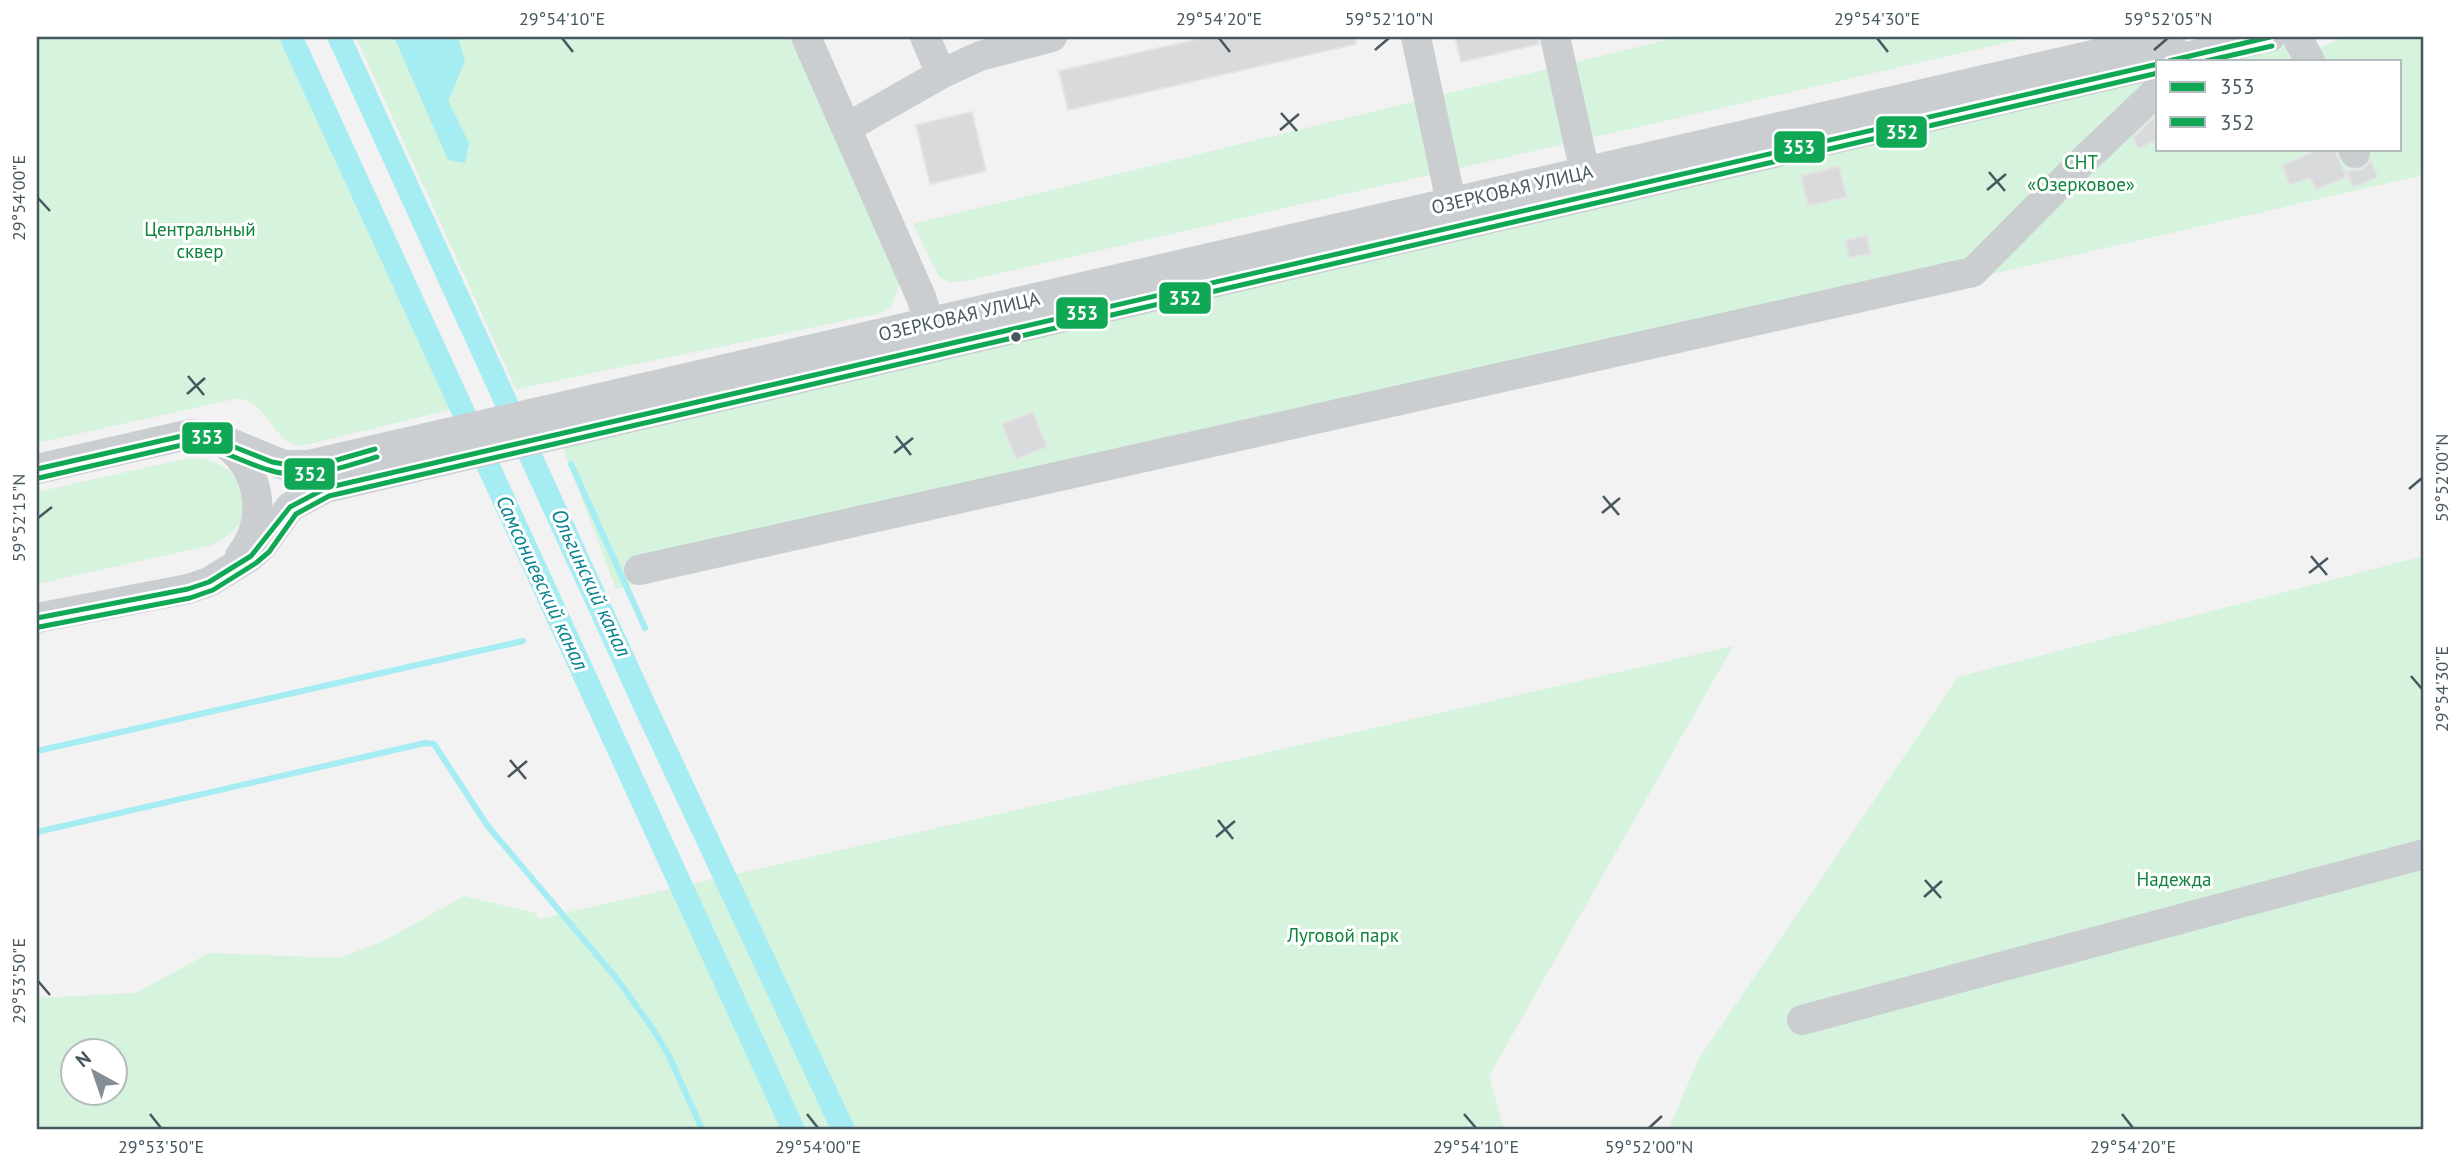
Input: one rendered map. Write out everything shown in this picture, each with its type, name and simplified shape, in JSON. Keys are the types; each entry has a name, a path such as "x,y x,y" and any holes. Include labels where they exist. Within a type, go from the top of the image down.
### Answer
{"street":[{"path":"806,37 848,127 932,335"},
{"path":"925,37 941,74"},
{"path":"848,127 941,74 980,56 1052,37"},
{"path":"1416,37 1454,213"},
{"path":"1555,37 1587,183"},
{"name":"ОЗЕРКОВАЯ УЛИЦА","path":"1587,183 2171,37"},
{"path":"2297,37 2309,60"},
{"path":"2175,60 2256,47"},
{"name":"ОЗЕРКОВАЯ УЛИЦА","path":"37,469 191,434 216,437 271,462 297,467 443,446 1587,183 2156,64"},
{"path":"639,569 1973,272 2082,160 2156,92"},
{"path":"216,437 241,456 256,484 258,498 253,531 247,548 229,570"},
{"name":"ОЗЕРКОВАЯ УЛИЦА","path":"37,618 188,589 229,570 262,546 281,516 308,495 443,446"},
{"path":"1802,1020 2424,854"}],"green space":[{"name":"Центральный сквер","path":"37,37 286,37 458,408 301,446 283,438 258,409 239,398 37,443"},
{"path":"356,37 790,37 901,278 891,308 882,313 516,389"},
{"path":"1679,37 2031,37 966,281 950,282 939,277 913,224"},
{"name":"СНТ «Озерковое»","path":"2344,37 2424,37 2424,175 616,589 562,446 2156,74 2156,150 2402,150 2402,60 2216,60 2283,45 2320,48"},
{"path":"189,458 216,463 236,479 242,497 242,511 239,524 230,534 212,545 37,584 37,492"},
{"name":"Надежда","path":"2424,556 2424,1129 1669,1129 1698,1060 1958,677"},
{"name":"Луговой парк","path":"1733,646 1489,1076 1504,1129 37,1129 37,998 136,993 209,953 339,958 384,941 464,896 535,913 539,919"}],"water":[{"path":"394,37 458,37 465,61 448,101 469,143 465,163 448,160"}],"building":[{"path":"1207,37 1355,37 1356,44 1068,110 1059,71"},
{"path":"1455,37 1538,37 1539,44 1461,62"},
{"path":"972,112 986,171 930,184 916,125"},
{"path":"2154,117 2156,141 2138,149 2133,138"},
{"path":"2318,150 2334,150 2347,177 2316,190 2310,178 2289,185 2282,165"},
{"path":"2371,160 2378,177 2353,188 2346,171 2362,169"},
{"path":"1839,166 1847,197 1808,206 1801,176"},
{"path":"1867,236 1871,254 1849,258 1845,240"},
{"path":"1033,412 1047,447 1016,459 1002,424"}],"waterway":[{"name":"Самсониевский канал","path":"291,37 793,1129"},
{"name":"Ольгинский канал","path":"339,37 643,702 843,1129"},
{"path":"571,464 645,628"},
{"path":"37,751 523,641"},
{"path":"37,832 425,743 434,744 487,825 617,979 653,1029 669,1056 702,1129"}],"transit line":[{"name":"353","path":"2173,60 2270,37"},
{"name":"352","path":"2210,60 2272,46"},
{"name":"353","path":"37,618 188,589 209,582 251,556 290,507 326,488 2156,64"},
{"name":"352","path":"39,627 190,598 213,590 269,552 296,514 329,496 2156,73"},
{"name":"353","path":"37,469 191,434 217,440 272,462 295,466 330,462 375,449"},
{"name":"352","path":"39,478 191,443 283,473 324,472 377,457"}]}
